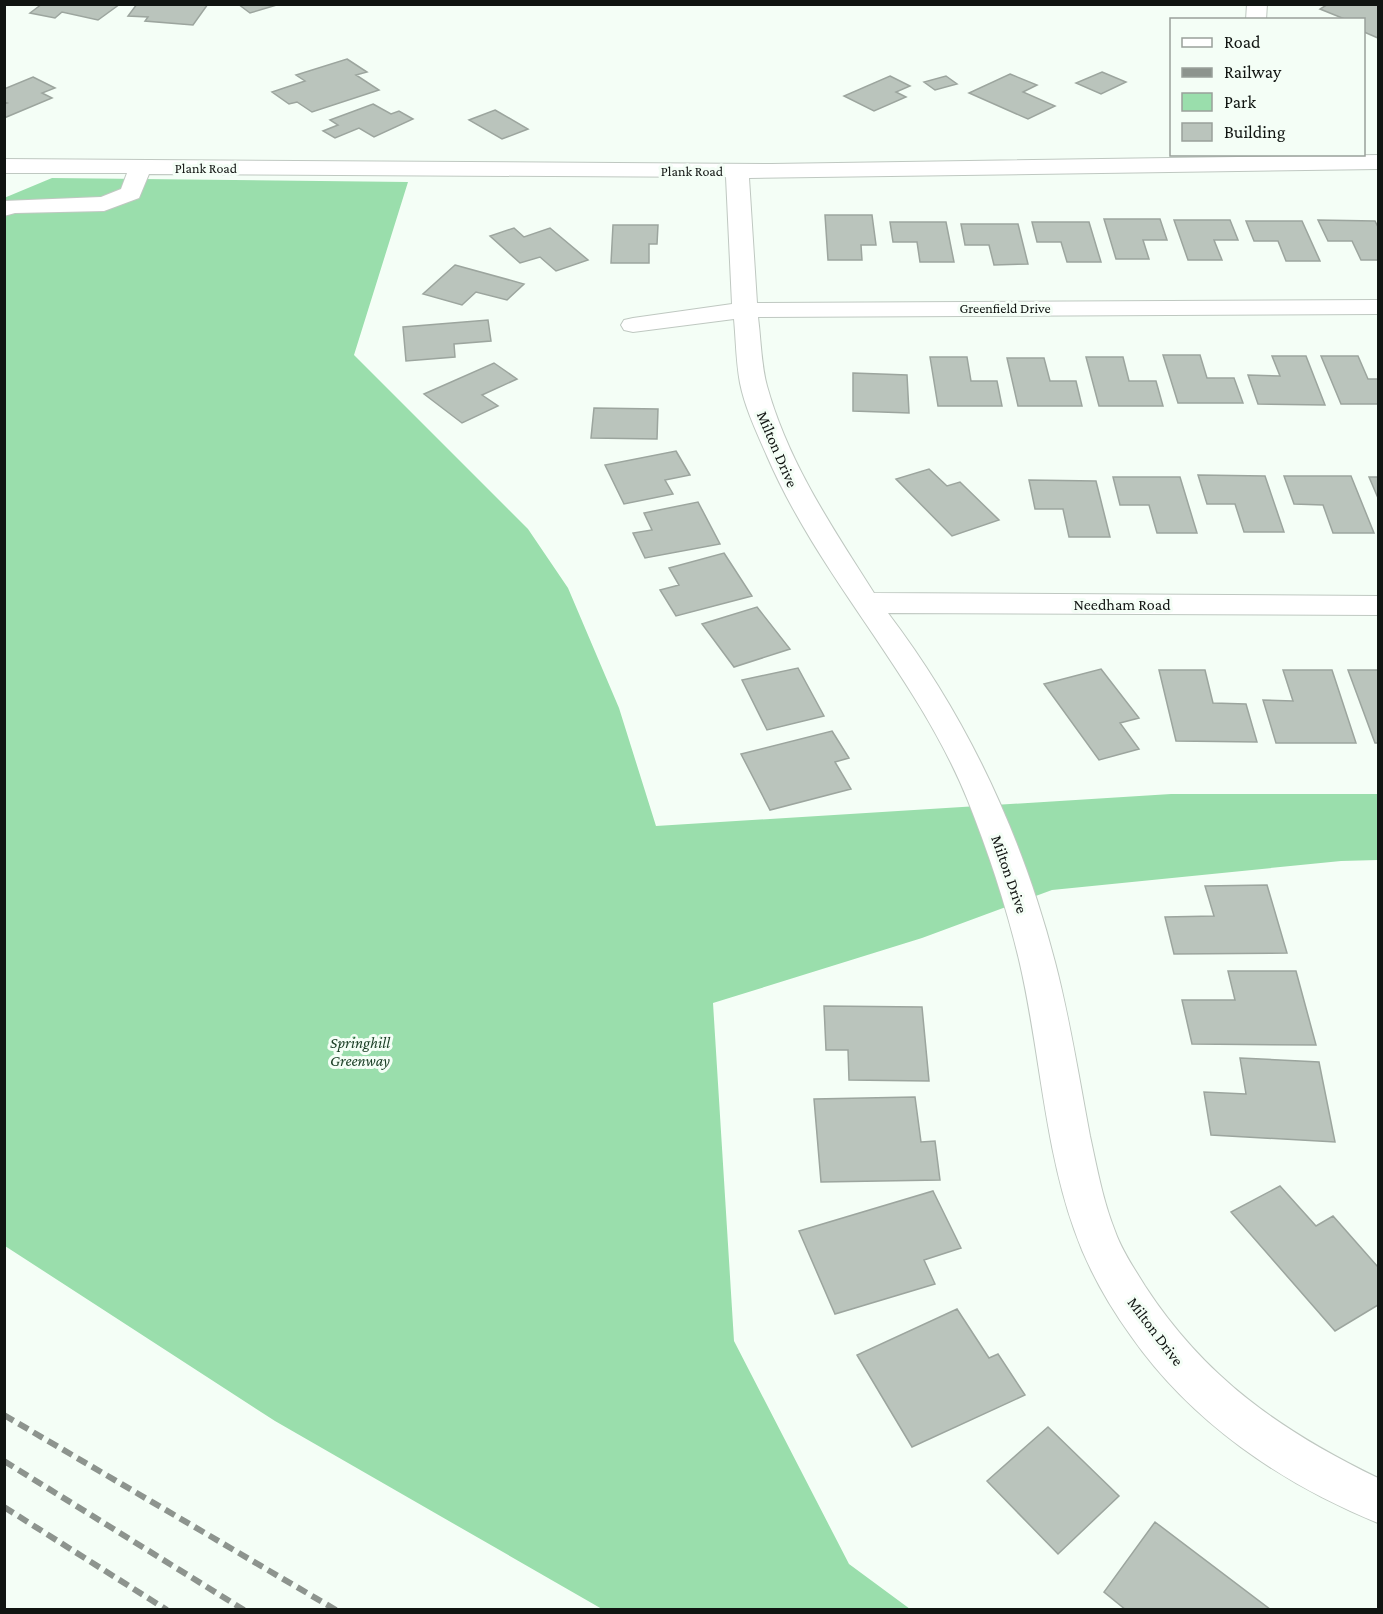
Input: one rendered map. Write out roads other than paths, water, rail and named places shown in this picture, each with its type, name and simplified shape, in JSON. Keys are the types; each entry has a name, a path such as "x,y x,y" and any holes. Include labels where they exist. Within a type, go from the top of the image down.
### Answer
{"street":[{"name":"Plank Road","path":"4,166 737,171 1273,159 1378,162"},
{"path":"4,209 12,206 104,204 131,193 140,167"},
{"name":"Milton Drive","path":"737,171 745,310 753,383 764,419 797,494 865,603 912,666 952,735 983,798 1012,875 1038,964 1079,1178 1094,1230 1110,1266 1146,1323 1192,1379 1252,1430 1309,1467 1378,1501"},
{"name":"Greenfield Drive","path":"633,324 745,310 1378,307"},
{"name":"Needham Road","path":"865,603 1378,604"}],"railway":[{"path":"4,1415 336,1610"},
{"path":"4,1461 244,1610"},
{"path":"4,1507 167,1610"}],"park label":[{"name":"Springhill Greenway","path":"360,1051"}]}
